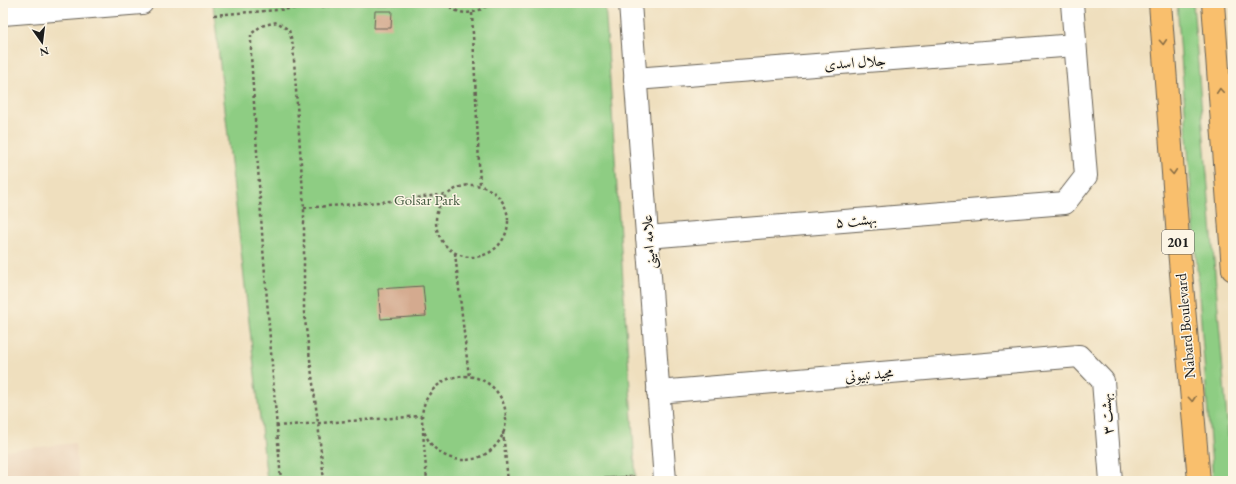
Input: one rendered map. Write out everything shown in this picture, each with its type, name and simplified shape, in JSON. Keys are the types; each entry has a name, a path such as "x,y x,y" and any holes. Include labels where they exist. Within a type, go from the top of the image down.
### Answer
{"main road":[{"name":"Nabard Boulevard","path":"1160,3 1199,481"},
{"path":"1213,3 1233,270"}],"street":[{"path":"3,14 142,3"},
{"name":"علامه امینی","path":"630,3 665,481"},
{"path":"1072,3 1075,45"},
{"name":"جلال اسدی","path":"635,79 1075,45"},
{"name":"بهشت ۵","path":"647,236 1065,202 1086,176 1075,45"},
{"name":"مجید نبیونی","path":"658,392 1079,356"},
{"name":"بهشت ۳","path":"1079,356 1103,381 1111,481"}],"path":[{"path":"281,3 281,10"},
{"path":"214,15 364,3"},
{"path":"446,3 456,11 466,13 472,13 484,8 490,3"},
{"path":"472,13 480,185"},
{"path":"281,481 263,240 251,34 261,26 277,22 289,30 293,45 304,208 304,312 324,481"},
{"path":"468,184 480,185 491,189 501,198 507,208 509,221 507,233 501,244 491,252 480,257 467,257 455,253 446,246 439,237 436,225 436,214 440,203 447,194 457,187 468,184"},
{"path":"304,208 392,201 447,194"},
{"path":"455,253 469,377"},
{"path":"423,430 429,442 439,452 451,458 465,460 479,458 491,450 500,440 505,427 506,413 502,400 494,389 483,381 469,377 456,377 443,382 432,391 425,402 422,416 426,481"},
{"path":"276,426 422,416"},
{"path":"503,432 508,481"}],"shaded area":[{"path":"75,443 79,481 3,481 3,451"}],"green space":[{"name":"Golsar Park","path":"213,3 605,3 636,481 267,481"},
{"path":"1177,3 1193,3 1232,481 1213,481"}],"building":[{"path":"375,11 392,11 391,28 374,28"},
{"path":"423,286 426,316 381,319 378,289"},
{"path":"634,476 634,481 568,481 568,480"}]}
